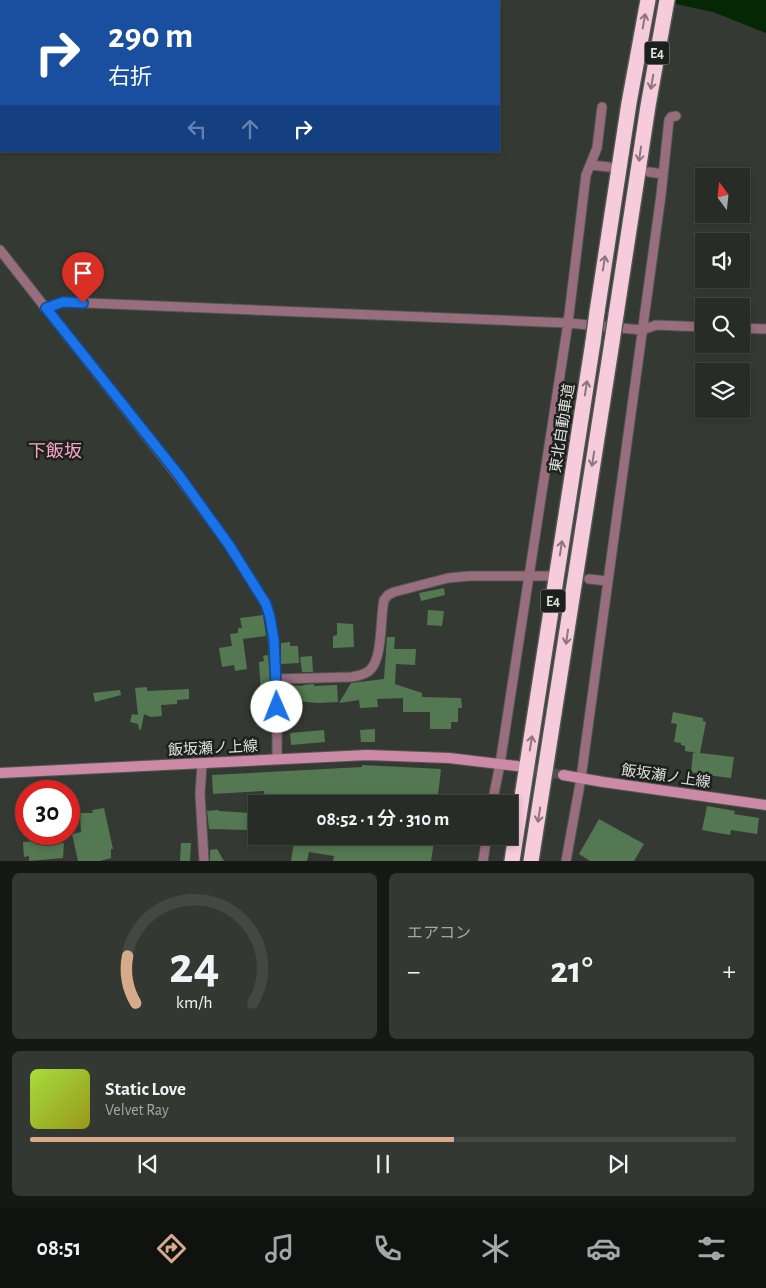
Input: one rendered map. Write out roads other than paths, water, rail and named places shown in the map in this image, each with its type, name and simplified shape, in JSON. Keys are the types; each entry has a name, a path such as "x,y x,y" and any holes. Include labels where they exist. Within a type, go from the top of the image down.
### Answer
{"highway":[{"name":"東北自動車道","path":"512,860 629,103 648,0"},
{"name":"E4","path":"531,860 648,106 667,0"}],"main road":[{"name":"飯坂瀬ノ上線","path":"0,773 367,754 449,758 517,766"},
{"name":"飯坂瀬ノ上線","path":"563,775 766,804"}],"street":[{"path":"494,795 568,323 586,175 597,148 602,107"},
{"path":"566,860 581,778 669,120 671,117 676,116"},
{"path":"590,165 609,167"},
{"path":"649,172 663,174"},
{"path":"0,250 178,474 229,545 266,604 274,640 277,679 277,759"},
{"path":"46,308 63,302 568,323 642,330 656,325 695,327"},
{"path":"750,328 766,329"},
{"path":"277,679 351,677 370,670 375,662 378,649 384,600 394,592 448,578 468,576 549,576"},
{"path":"589,579 608,581"},
{"path":"202,764 200,794 204,860"},
{"path":"483,860 486,845"}],"tunnel":[{"path":"520,767 563,775"}],"district":[{"name":"下飯坂","path":"55,451"}]}
